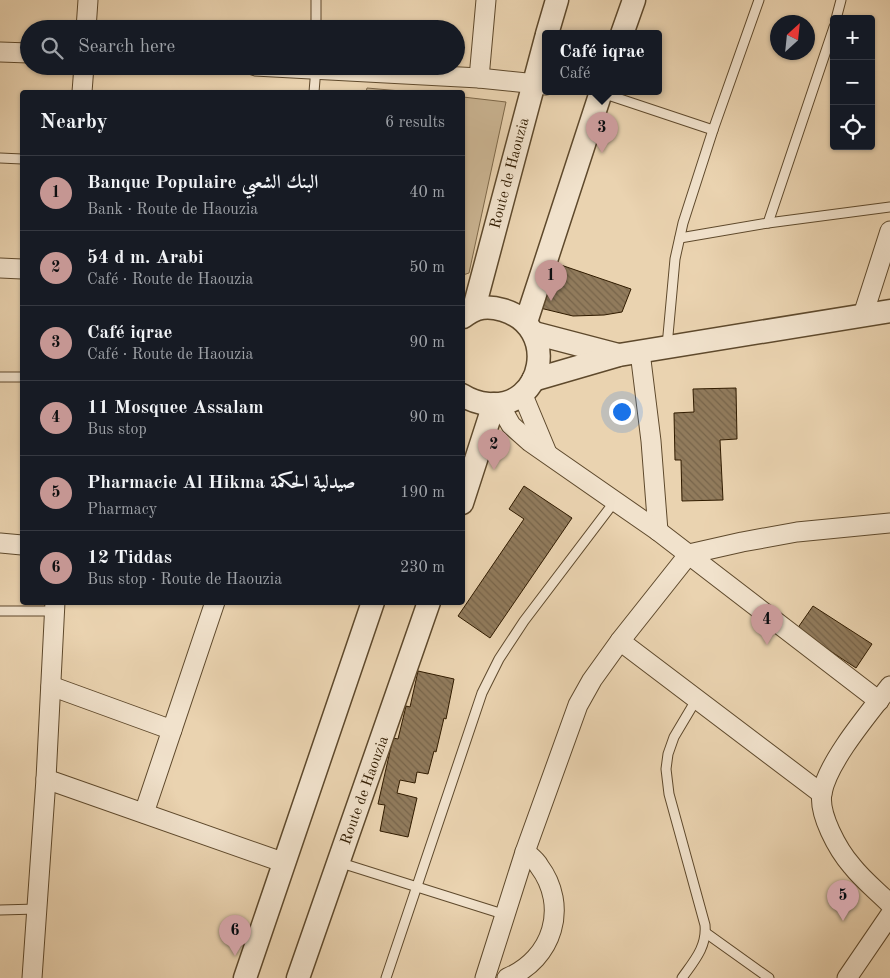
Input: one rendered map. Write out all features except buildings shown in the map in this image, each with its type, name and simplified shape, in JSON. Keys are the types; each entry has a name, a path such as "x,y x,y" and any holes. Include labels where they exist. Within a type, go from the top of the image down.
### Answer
{"street":[{"path":"87,20 88,0"},
{"path":"479,78 486,0"},
{"path":"548,30 557,0"},
{"path":"623,30 634,0"},
{"path":"0,52 20,53"},
{"name":"Route de Haouzia","path":"466,314 539,84 542,64"},
{"path":"82,90 83,75"},
{"path":"430,75 539,84"},
{"path":"547,453 528,387 539,358 530,328 599,95"},
{"path":"862,315 890,231"},
{"path":"0,268 20,269"},
{"path":"466,314 498,308 513,313 530,328 630,354"},
{"path":"465,396 479,403 496,404 513,399 528,387 630,354 666,346 890,312"},
{"path":"630,354 650,440 658,531"},
{"path":"496,404 511,425 530,442 616,500 884,693 836,762 822,794 822,808 829,830 851,865 890,904"},
{"path":"465,494 496,404"},
{"path":"485,978 525,852 578,705 592,680 620,641 689,554 797,532 890,523"},
{"path":"0,543 20,544"},
{"path":"144,813 214,605"},
{"path":"245,978 373,605"},
{"name":"Route de Haouzia","path":"298,978 428,605"},
{"path":"32,978 46,779 55,607"},
{"path":"620,641 822,794"},
{"path":"51,686 172,730"},
{"path":"46,779 285,863"},
{"path":"508,978 518,974 532,963 543,949 551,933 554,915 553,897 548,880 539,864 525,852"},
{"path":"847,978 890,915"}],"lane":[{"path":"316,0 316,20"},
{"path":"666,346 675,259 680,238 713,130 760,0"},
{"path":"837,15 841,0"},
{"path":"768,223 830,39"},
{"path":"314,90 315,75"},
{"path":"609,95 713,130"},
{"path":"0,158 20,159"},
{"path":"680,238 768,223 890,207"},
{"path":"0,377 20,377"},
{"path":"386,978 482,693 499,659 524,621 616,500"},
{"path":"0,611 55,607"},
{"path":"682,978 701,951 706,933 670,794 666,769 668,754 674,737 696,700"},
{"path":"338,862 506,915"},
{"path":"0,910 37,909"},
{"path":"706,933 769,978"}],"shaded area":[{"path":"367,88 390,90 366,90"},
{"path":"465,97 506,102 469,273 465,274"}],"place":[{"name":"Café iqrae","path":"602,153"},
{"name":"Banque Populaire البنك الشعبي","path":"551,301"},
{"name":"54 d m. Arabi","path":"494,470"},
{"name":"11 Mosquee Assalam","path":"767,645"},
{"name":"Pharmacie Al Hikma صيدلية الحكمة","path":"843,921"},
{"name":"12 Tiddas","path":"235,956"}]}
